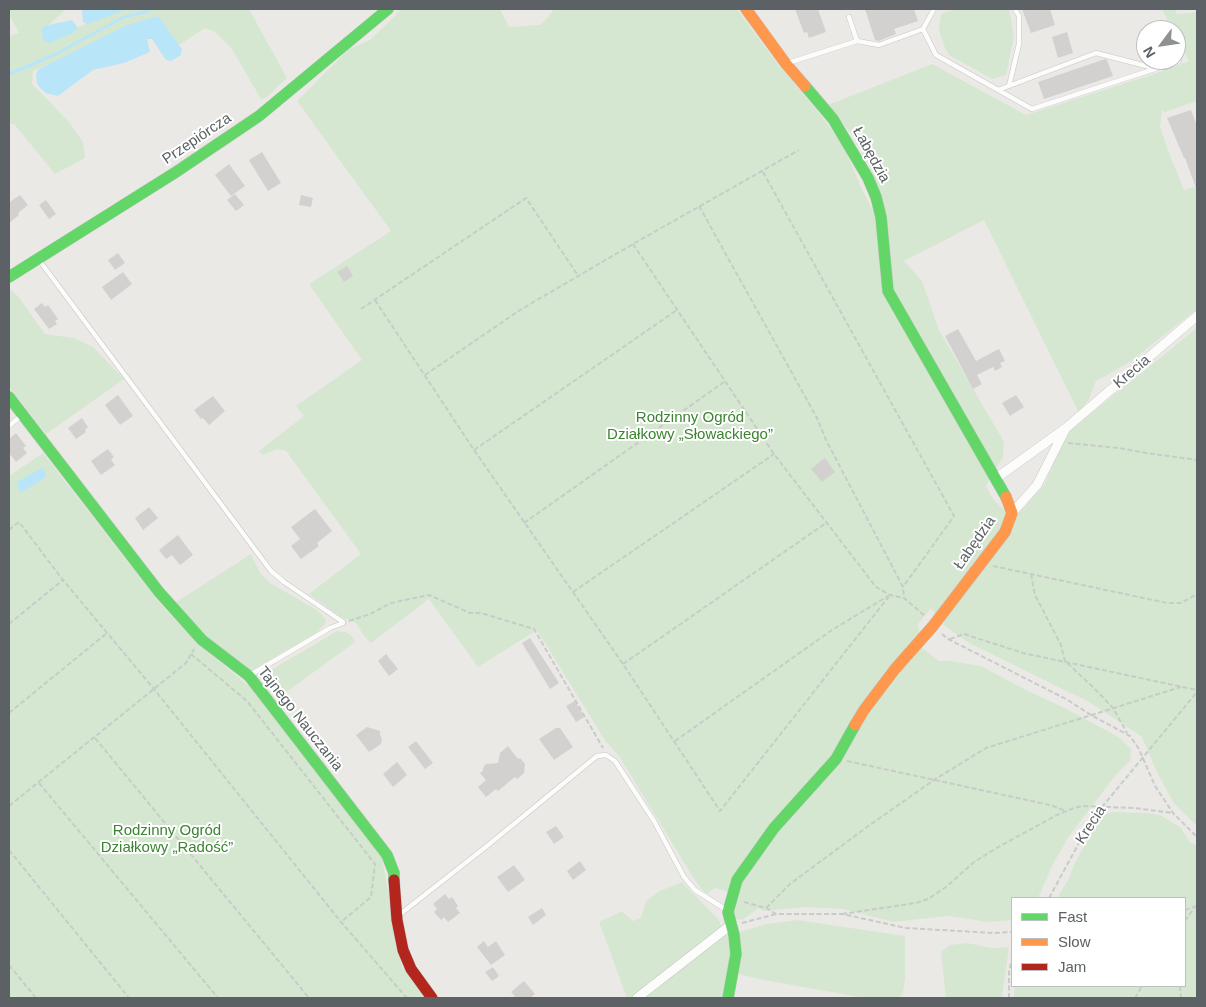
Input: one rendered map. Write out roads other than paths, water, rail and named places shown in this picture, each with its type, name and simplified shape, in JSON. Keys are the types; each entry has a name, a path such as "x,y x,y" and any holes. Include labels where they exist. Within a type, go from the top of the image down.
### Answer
{"street":[{"name":"Przepiórcza","path":"9,277 176,172 259,116 388,9"},
{"name":"Łabędzia","path":"728,912 737,880 774,828 836,759 864,710 894,669 933,626 1005,532 1012,513 1006,497 888,291 881,216 868,178 832,119 786,64 746,9"},
{"name":"Krecia","path":"995,480 1066,428 1197,316"},
{"name":"Tajnego Nauczania","path":"9,397 159,592 202,640 249,676 387,855 394,873 396,917 407,962 432,998"},
{"name":"Krecia","path":"1012,513 1037,485 1066,428"},
{"path":"728,912 732,924 736,954 728,998"},
{"path":"637,998 732,924"}],"lane":[{"path":"786,64 857,41 879,45 923,29 934,9"},
{"path":"1009,86 1019,44 1018,16 1015,9"},
{"path":"849,17 857,41"},
{"path":"923,29 936,54 1032,108 1152,70"},
{"path":"998,90 1096,53 1136,64"},
{"path":"38,258 272,571 284,582 343,622 249,676"},
{"path":"9,426 23,415"},
{"path":"396,917 597,756 606,755 615,761 654,821 690,884 701,894 728,912"}],"water":[{"path":"82,9 127,9 88,24 83,22"},
{"path":"158,16 182,49 181,55 171,61 166,60 152,39 147,39 150,52 124,63 93,70 58,96 46,93 37,83 36,74 39,69 125,26"},
{"path":"72,20 78,28 71,34 49,43 43,40 42,31 44,26"},
{"path":"44,468 46,477 22,492 19,491 17,482"}],"waterway":[{"path":"9,74 54,55 124,17 150,9"}],"park label":[{"name":"Rodzinny Ogród Działkowy „Słowackiego”","path":"690,426"},
{"name":"Rodzinny Ogród Działkowy „Radość”","path":"167,840"}]}
